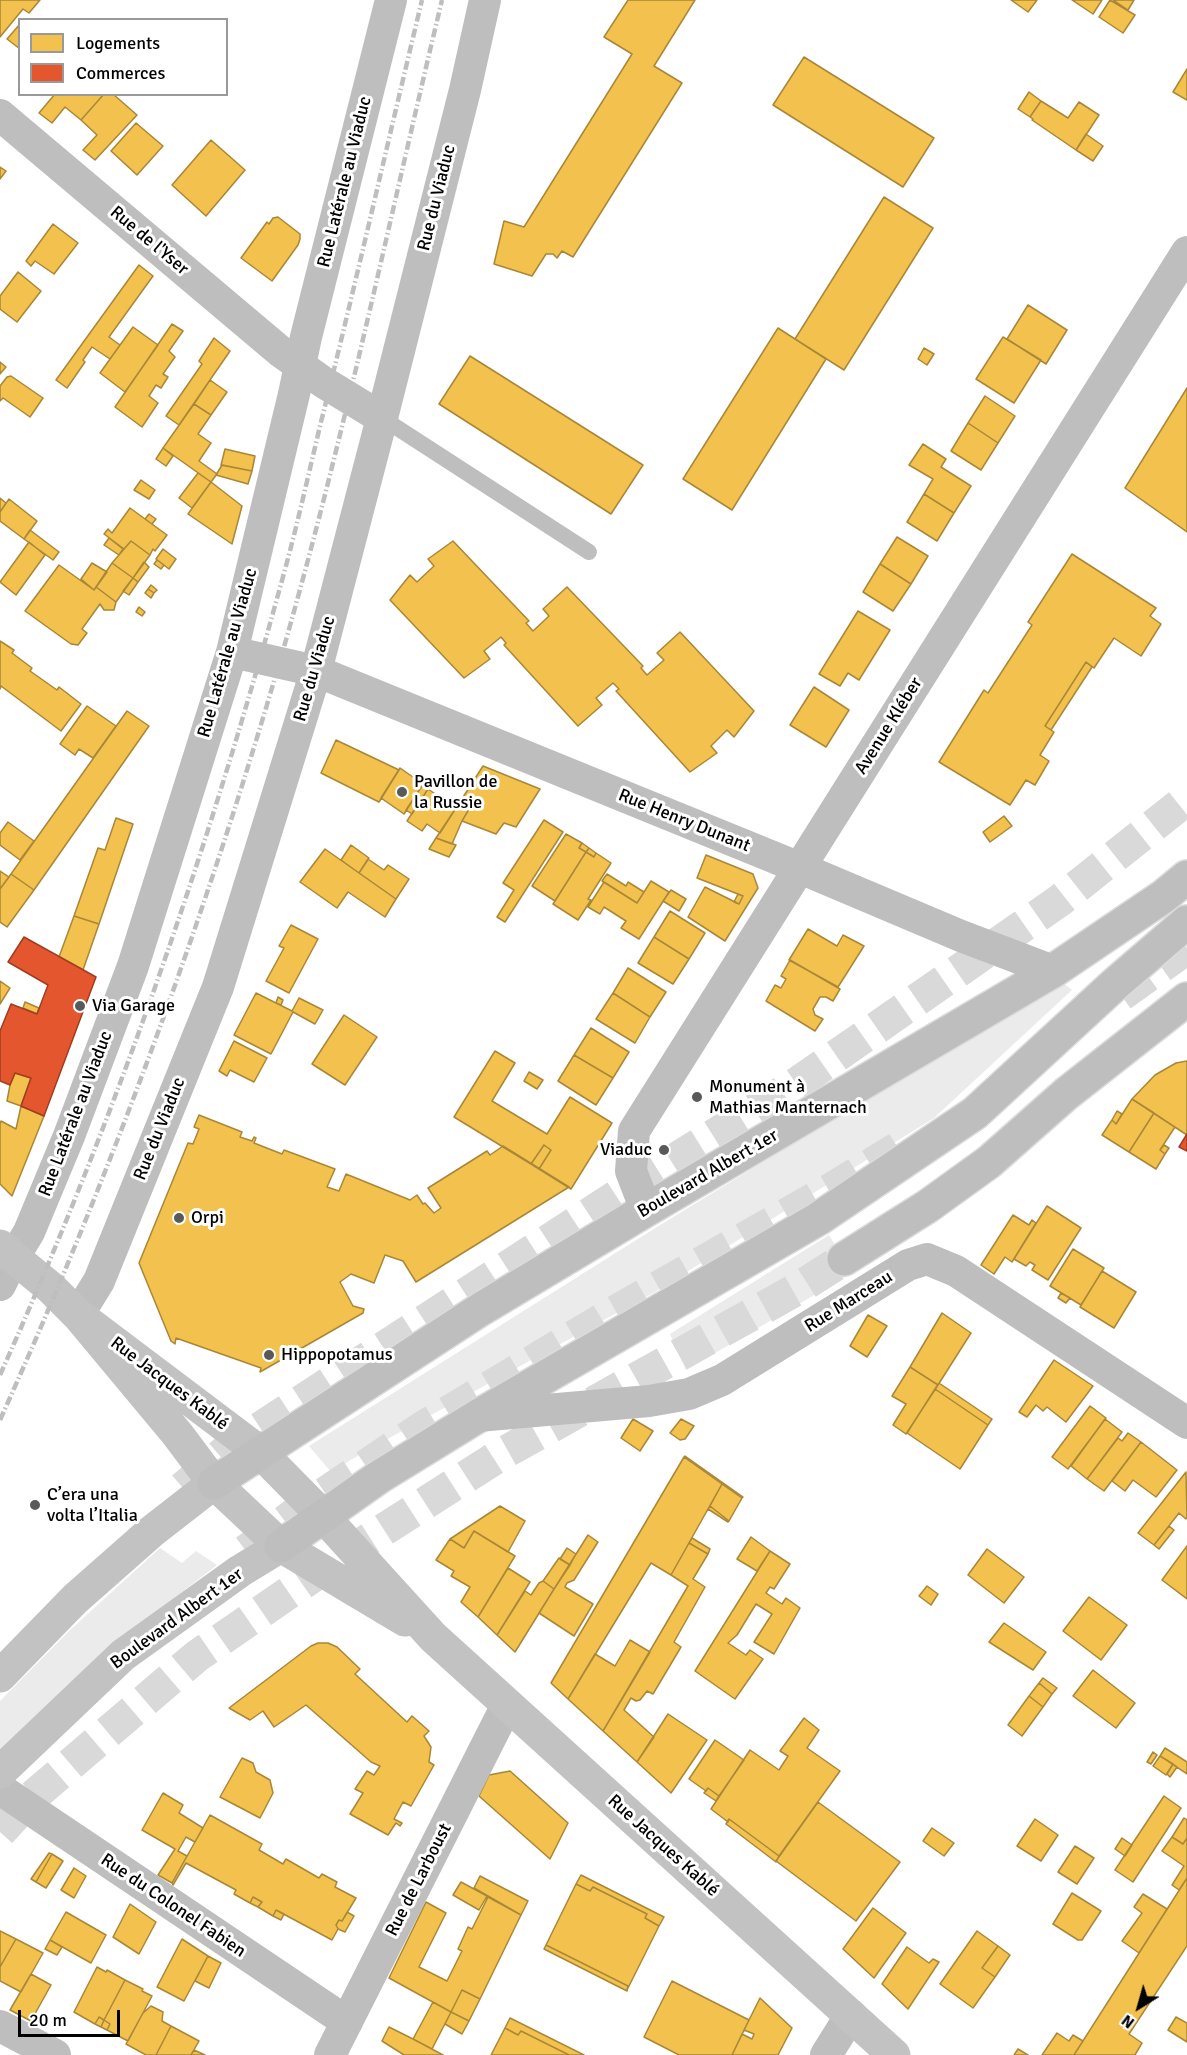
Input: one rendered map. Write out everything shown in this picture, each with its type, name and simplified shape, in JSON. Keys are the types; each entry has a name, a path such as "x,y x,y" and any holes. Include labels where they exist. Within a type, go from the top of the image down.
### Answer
{"main road":[{"name":"Boulevard Albert 1er","path":"214,1483 481,1309 1053,971 1164,896 1187,877"},
{"path":"281,1546 379,1477 478,1416 818,1219 975,1113 1114,985 1187,922"},
{"path":"844,1259 928,1206 989,1162 1066,1094 1187,999"},
{"path":"1131,1043 1178,1027 1187,1027"},
{"name":"Rue Jacques Kablé","path":"5,1263 51,1288 78,1315 178,1435 214,1483 281,1546 433,1637"},
{"name":"Rue Jacques Kablé","path":"78,1315 261,1453 323,1516 433,1637 894,2055"},
{"path":"0,1676 75,1599 151,1532 214,1483"},
{"name":"Boulevard Albert 1er","path":"0,1772 123,1655 240,1571 281,1546"}],"street":[{"name":"Rue Latérale au Viaduc","path":"5,1263 29,1232 69,1136 133,966 232,652 300,365 391,0"},
{"name":"Rue du Viaduc","path":"78,1315 99,1281 218,987 316,671 465,90 485,0"},
{"name":"Rue de l'Yser","path":"0,115 300,365 382,418"},
{"name":"Avenue Kléber","path":"646,1210 631,1171 634,1131 1187,252"},
{"name":"Rue Henry Dunant","path":"232,652 316,671 961,936 1053,971"},
{"name":"Rue Marceau","path":"478,1416 649,1401 689,1394 722,1380 908,1265 927,1259 956,1271 1187,1423"},
{"name":"Rue de Larboust","path":"330,2055 507,1705"},
{"name":"Rue du Colonel Fabien","path":"0,1789 346,2022"},
{"path":"826,2055 850,2015"},
{"path":"0,2026 55,2055"}],"lane":[{"path":"382,418 589,552"}],"shaded area":[{"path":"1061,981 1072,990 934,1118 653,1293 331,1472 309,1446 660,1225"},
{"path":"829,1235 852,1273 686,1370 670,1334"},
{"path":"160,1548 182,1563 196,1551 217,1565 143,1622 0,1758 0,1701 68,1632"}],"building: Logements":[{"path":"0,0 40,0 29,13 23,9 0,37"},
{"path":"628,0 695,0 654,66 682,83 573,257 562,251 557,258 553,254 546,254 532,276 494,264 504,221 524,227 632,54 604,37"},
{"path":"1011,0 1037,0 1028,12"},
{"path":"1072,0 1102,0 1093,14"},
{"path":"1110,0 1135,15 1123,33 1099,17"},
{"path":"1113,0 1134,0 1128,10"},
{"path":"18,26 18,47 7,39"},
{"path":"804,57 934,138 903,187 773,105"},
{"path":"1187,69 1187,100 1173,92"},
{"path":"1029,92 1041,101 1030,117 1018,109"},
{"path":"53,96 102,96 81,120 65,107 52,123 39,113"},
{"path":"102,96 115,96 137,115 95,160 83,150 97,135 81,120"},
{"path":"1041,101 1068,118 1079,102 1099,115 1076,150 1032,120 1030,117"},
{"path":"136,123 163,146 137,175 111,151"},
{"path":"1086,134 1103,146 1093,161 1076,150"},
{"path":"211,140 245,170 206,216 172,185"},
{"path":"0,167 6,171 0,179"},
{"path":"884,197 933,228 844,370 795,339"},
{"path":"278,217 300,234 300,239 272,281 241,258 267,222 269,224 273,218"},
{"path":"53,224 78,243 54,274 35,261 31,266 26,261"},
{"path":"139,265 153,276 109,337 120,345 110,359 92,347 83,360 85,362 67,388 56,380"},
{"path":"18,272 41,291 17,322 0,309 0,296"},
{"path":"1028,305 1067,330 1046,364 1007,339"},
{"path":"172,324 183,331 169,351 175,357 163,374 168,377 161,388 156,385 149,396 158,403 142,427 115,407"},
{"path":"133,327 158,345 125,392 100,373"},
{"path":"778,328 826,359 732,510 683,479"},
{"path":"1003,337 1041,360 1014,403 976,379"},
{"path":"214,338 230,351 179,425 166,416 202,364 199,361"},
{"path":"924,348 934,354 927,365 918,359"},
{"path":"470,356 643,465 611,514 439,404"},
{"path":"0,362 6,367 0,374"},
{"path":"11,376 43,398 30,417 3,398 0,401 0,386 7,377"},
{"path":"210,380 227,392 211,415 194,404"},
{"path":"1187,388 1187,532 1125,488"},
{"path":"985,396 1015,416 998,443 968,423"},
{"path":"194,404 211,415 198,434 211,443 199,461 217,474 211,482 163,448"},
{"path":"968,423 998,443 981,470 951,451"},
{"path":"923,444 946,459 941,467 971,486 954,513 924,494 933,479 909,465"},
{"path":"163,448 173,456 166,466 156,459"},
{"path":"225,449 255,456 252,471 221,465"},
{"path":"222,465 252,471 248,484 216,475"},
{"path":"198,473 211,482 192,508 179,498"},
{"path":"141,480 155,490 149,499 134,490"},
{"path":"211,482 242,506 232,544 188,514"},
{"path":"924,494 954,513 937,541 907,522"},
{"path":"0,498 6,503 0,512"},
{"path":"9,499 37,521 24,539 0,521 0,512"},
{"path":"130,508 167,535 150,555 131,541 124,549 104,534 108,529 112,533"},
{"path":"149,514 156,519 152,524 145,519"},
{"path":"30,530 59,552 53,560 24,539"},
{"path":"897,537 928,556 911,584 880,564"},
{"path":"109,538 123,549 119,555 104,545"},
{"path":"131,541 150,555 133,578 112,563"},
{"path":"453,541 529,621 526,623 533,631 549,616 543,609 567,587 643,666 641,668 647,675 664,660 657,653 680,632 754,711 734,737 727,730 711,746 717,753 690,772 616,691 619,689 613,683 596,698 602,705 578,726 504,645 506,643 501,637 484,651 490,659 464,678 390,600 410,575 417,582 434,566 428,559"},
{"path":"29,542 45,555 16,595 0,582"},
{"path":"163,549 176,559 169,569 156,559"},
{"path":"1072,554 1156,608 1150,616 1161,624 1141,656 1114,638 1094,668 1086,662 1045,726 1054,732 1040,755 1049,761 1035,785 1026,780 1010,805 939,762 984,690 988,693 1032,625 1028,622"},
{"path":"157,560 164,565 161,569 154,564"},
{"path":"144,562 149,567 138,582 133,578"},
{"path":"92,563 107,572 94,590 81,579"},
{"path":"112,563 133,578 116,602 96,587"},
{"path":"880,564 911,584 893,611 863,592"},
{"path":"59,565 94,590 96,587 116,602 114,610 104,610 100,604 82,629 87,633 78,645 71,644 25,611"},
{"path":"133,578 138,582 129,595 123,591"},
{"path":"151,585 157,590 154,593 148,589"},
{"path":"148,589 154,593 151,598 145,593"},
{"path":"139,607 145,612 142,616 136,612"},
{"path":"858,611 890,630 859,680 848,673 840,686 819,674"},
{"path":"0,641 14,650 12,653 32,668 30,671 57,690 59,687 81,704 61,731 1,686 0,689"},
{"path":"1086,662 1092,667 1051,730 1045,726"},
{"path":"814,687 849,710 826,747 790,725"},
{"path":"87,706 116,726 93,758 79,749 75,755 60,744"},
{"path":"127,711 149,726 34,890 11,874"},
{"path":"336,740 399,770 379,802 321,773"},
{"path":"483,766 540,789 516,827 504,823 496,834 462,821 469,809 458,805"},
{"name":"Pavillon de la Russie","path":"400,768 423,784 404,814 381,798"},
{"path":"422,786 428,789 412,814 406,810"},
{"path":"428,789 456,808 440,833 427,824 422,831 407,821"},
{"path":"458,805 469,809 452,844 436,838"},
{"path":"1004,816 1012,826 990,842 983,832"},
{"path":"116,818 133,824 99,924 74,916 98,848 105,850"},
{"path":"544,820 563,832 505,922 497,917 514,890 503,883"},
{"path":"8,822 34,841 20,860 0,845 0,833"},
{"path":"566,834 582,843 579,848 586,852 555,901 532,886"},
{"path":"436,838 456,845 449,857 429,849"},
{"path":"582,843 589,848 586,852 579,848"},
{"path":"351,845 369,858 359,873 341,860"},
{"path":"589,848 596,853 594,857 586,852"},
{"path":"325,849 396,899 385,917 348,892 337,908 300,882"},
{"path":"586,852 594,857 596,853 611,863 588,899 591,900 578,920 553,904"},
{"path":"706,855 753,874 758,888 725,941 688,917 705,887 739,904 743,896 697,878"},
{"path":"368,859 384,870 388,865 409,879 396,899 359,873"},
{"path":"0,871 9,877 0,889"},
{"path":"11,874 34,890 7,927 0,922 0,889"},
{"path":"607,874 626,886 628,882 644,892 637,903 602,881"},
{"path":"651,881 669,892 639,939 621,928 626,921 604,907 600,914 588,907 604,882 637,903"},
{"path":"671,890 686,899 679,911 663,901"},
{"path":"738,894 743,896 739,904 734,902"},
{"path":"670,911 705,933 689,959 654,937"},
{"path":"74,916 99,924 83,970 59,957"},
{"path":"291,925 318,939 289,993 266,981 284,948 279,946"},
{"path":"808,929 837,946 843,935 864,946 838,987 789,960"},
{"path":"654,937 689,959 673,984 638,963"},
{"path":"790,960 840,989 833,1001 820,997 813,1009 815,1015 823,1019 815,1031 766,1001 775,985 781,988 786,979 781,976"},
{"path":"628,968 666,992 650,1017 613,993"},
{"path":"0,981 10,988 0,1004"},
{"path":"256,993 292,1011 299,998 323,1010 315,1024 293,1012 271,1054 234,1035"},
{"path":"613,993 650,1017 635,1043 596,1019"},
{"path":"278,997 283,1000 281,1005 276,1003"},
{"path":"25,1002 39,1008 37,1014 23,1008"},
{"path":"344,1015 377,1037 345,1085 312,1064"},
{"path":"591,1028 629,1052 613,1078 574,1055"},
{"path":"234,1041 267,1058 254,1082 230,1070 227,1076 219,1071"},
{"path":"495,1051 515,1063 492,1101 547,1134 570,1097 612,1123 571,1189 539,1169 551,1150 544,1145 531,1164 454,1117"},
{"path":"574,1055 613,1078 596,1105 558,1081"},
{"path":"1187,1061 1187,1135 1132,1099 1155,1075 1176,1063"},
{"path":"529,1072 543,1080 537,1089 524,1081"},
{"path":"15,1073 31,1078 21,1106 7,1101"},
{"path":"1132,1099 1154,1113 1129,1152 1102,1135 1112,1120 1116,1124"},
{"path":"21,1106 44,1116 12,1196 0,1184 0,1124 1,1121 16,1129"},
{"path":"1117,1111 1122,1114 1116,1124 1112,1120"},
{"path":"1154,1113 1175,1127 1160,1150 1165,1154 1156,1169 1129,1152"},
{"path":"199,1115 242,1132 240,1137 252,1141 254,1137 256,1138 254,1143 282,1154 284,1150 335,1169 327,1187 339,1191 346,1174 410,1200 417,1195 423,1204 425,1203 434,1213 441,1208 428,1188 487,1151 490,1155 503,1146 569,1187 416,1282 403,1261 385,1255 374,1283 351,1274 340,1282 353,1306 364,1309 363,1313 260,1372 261,1368 176,1338 175,1344 171,1341 139,1263 188,1143 193,1144 199,1129 194,1127"},
{"path":"544,1145 551,1150 539,1169 531,1164"},
{"path":"1164,1145 1169,1148 1165,1154 1160,1150"},
{"path":"1047,1206 1081,1228 1048,1280 1032,1270 1035,1265 1030,1262 1026,1266 1014,1259"},
{"path":"1013,1215 1029,1225 1032,1220 1036,1223 1012,1262 1005,1257 994,1274 981,1265"},
{"path":"1073,1249 1104,1268 1081,1305 1050,1286"},
{"path":"1102,1271 1136,1292 1114,1328 1080,1307"},
{"path":"1061,1293 1070,1298 1066,1303 1058,1298"},
{"path":"942,1313 971,1333 938,1385 910,1367"},
{"path":"868,1315 887,1326 867,1357 850,1346"},
{"path":"1054,1360 1093,1386 1066,1422 1047,1407 1043,1411 1036,1405 1027,1417 1019,1412"},
{"path":"910,1367 938,1385 906,1434 893,1425 906,1404 892,1396"},
{"path":"939,1383 992,1419 988,1425 935,1389"},
{"path":"935,1389 988,1425 960,1469 907,1433"},
{"path":"1090,1406 1106,1418 1068,1469 1052,1457"},
{"path":"633,1419 653,1431 640,1451 621,1438"},
{"path":"681,1419 694,1426 685,1439 680,1440 670,1433"},
{"path":"1105,1419 1122,1432 1087,1479 1071,1466"},
{"path":"1128,1433 1141,1442 1104,1491 1087,1479 1118,1438 1122,1441"},
{"path":"1141,1442 1177,1470 1156,1497 1133,1480 1125,1491 1112,1481"},
{"path":"685,1456 743,1497 684,1457"},
{"path":"684,1457 722,1484 671,1575 651,1563 568,1699 551,1683"},
{"path":"1186,1472 1187,1517 1186,1519 1179,1513 1154,1545 1138,1533"},
{"path":"722,1484 742,1498 729,1521 710,1506"},
{"path":"500,1506 525,1521 508,1552 474,1531 464,1548 450,1539"},
{"path":"710,1506 729,1521 708,1509"},
{"path":"1169,1526 1174,1530 1159,1549 1154,1545"},
{"path":"474,1531 515,1556 478,1617 461,1602 470,1587 451,1576 454,1571 436,1560 450,1539 464,1548"},
{"path":"588,1535 598,1542 574,1580 567,1583 565,1587 593,1604 574,1636 539,1613"},
{"path":"751,1537 770,1551 757,1571 737,1559"},
{"path":"692,1538 710,1549 708,1554 689,1543"},
{"path":"689,1543 708,1554 693,1579 705,1587 674,1642 681,1647 653,1694 647,1691 640,1700 636,1701 631,1698 624,1710 654,1737 637,1762 603,1731 688,1586 671,1575"},
{"path":"1187,1546 1187,1599 1162,1580"},
{"path":"567,1548 576,1554 570,1565 560,1559"},
{"path":"987,1549 1024,1577 1004,1603 968,1575"},
{"path":"770,1551 790,1564 774,1589 770,1587 766,1593 782,1604 786,1598 800,1608 774,1654 754,1642 772,1614 756,1604 737,1635 728,1643 746,1655 750,1650 763,1659 735,1699 695,1671"},
{"path":"559,1558 570,1565 554,1589 543,1581"},
{"path":"508,1568 530,1582 497,1635 478,1617"},
{"path":"543,1581 554,1589 515,1652 497,1635 525,1591 531,1595"},
{"path":"927,1586 938,1594 931,1605 919,1596"},
{"path":"1089,1597 1127,1625 1101,1660 1063,1631"},
{"path":"1004,1623 1046,1652 1033,1670 989,1642"},
{"path":"630,1640 650,1652 603,1731 568,1699 595,1654 615,1666"},
{"path":"318,1643 328,1643 337,1647 360,1669 355,1674 407,1722 412,1716 429,1731 424,1736 431,1747 429,1762 434,1765 411,1806 403,1802 394,1819 402,1823 400,1826 396,1823 388,1835 350,1814 363,1793 355,1789 367,1771 374,1775 380,1766 371,1762 306,1705 274,1727 263,1711 250,1720 229,1708"},
{"path":"1093,1670 1135,1703 1116,1728 1073,1696"},
{"path":"1043,1678 1057,1688 1052,1694 1039,1683"},
{"path":"1039,1683 1052,1694 1043,1707 1029,1696"},
{"path":"1029,1696 1043,1707 1022,1736 1008,1725"},
{"path":"668,1714 707,1740 671,1793 637,1762"},
{"path":"804,1718 819,1730 807,1748 840,1771 779,1856 729,1819 728,1822 711,1809 750,1750 779,1770 788,1756 780,1751"},
{"path":"715,1740 744,1760 719,1796 708,1788 706,1791 689,1779"},
{"path":"1165,1748 1187,1762 1187,1774 1160,1756"},
{"path":"1153,1752 1157,1755 1151,1764 1147,1762"},
{"path":"1160,1756 1173,1764 1166,1775 1153,1766"},
{"path":"242,1758 253,1763 256,1772 270,1780 273,1793 260,1818 220,1797"},
{"path":"1173,1764 1177,1767 1170,1777 1167,1774"},
{"path":"510,1771 568,1823 550,1859 479,1796 489,1775"},
{"path":"708,1788 719,1796 716,1801 704,1793"},
{"path":"163,1793 183,1805 179,1813 203,1828 195,1842 186,1837 178,1851 187,1856 172,1883 158,1875 175,1849 142,1830"},
{"path":"1164,1796 1181,1808 1133,1882 1115,1870"},
{"path":"818,1802 900,1862 856,1921 776,1861"},
{"path":"210,1815 262,1844 259,1850 283,1864 286,1859 319,1878 322,1874 337,1882 335,1887 356,1898 342,1921 339,1920 336,1925 338,1929 332,1940 276,1910 273,1916 258,1907 262,1902 253,1897 250,1903 234,1894 236,1890 186,1863 173,1885 172,1883"},
{"path":"1184,1818 1187,1820 1187,1838 1183,1844 1172,1837"},
{"path":"729,1819 779,1856 776,1862 726,1824"},
{"path":"1035,1819 1058,1835 1041,1861 1017,1846"},
{"path":"932,1828 954,1843 944,1856 923,1841"},
{"path":"1172,1837 1183,1844 1187,1838 1187,1878 1179,1890 1172,1885 1184,1866 1162,1851"},
{"path":"1122,1838 1132,1845 1125,1856 1115,1849"},
{"path":"1075,1846 1094,1858 1077,1884 1058,1872"},
{"path":"49,1853 52,1854 36,1882 31,1879"},
{"path":"52,1854 63,1861 46,1888 36,1882"},
{"path":"74,1868 86,1876 74,1898 61,1890"},
{"path":"581,1875 664,1917 659,1926 645,1918 647,1914 593,1887 590,1891 576,1884"},
{"path":"480,1876 528,1901 521,1915 474,1888"},
{"path":"1187,1878 1187,1946 1129,2034 1142,2043 1135,2055 1074,2055"},
{"path":"461,1882 487,1896 479,1910 453,1895"},
{"path":"576,1884 590,1891 593,1887 647,1914 645,1918 659,1926 627,1990 628,1986 546,1945"},
{"path":"1072,1893 1101,1911 1082,1940 1078,1940 1053,1924"},
{"path":"1143,1894 1167,1909 1139,1953 1122,1941 1142,1913 1134,1907"},
{"path":"253,1897 262,1902 258,1907 250,1903"},
{"path":"488,1897 521,1915 480,1999 462,1990 451,2012 389,1978 426,1902 446,1913 419,1967 447,1981 462,1951 458,1949 468,1927 472,1929"},
{"path":"130,1904 156,1922 139,1954 113,1937"},
{"path":"873,1908 906,1933 874,1978 843,1949"},
{"path":"276,1910 284,1914 281,1920 273,1916"},
{"path":"66,1912 106,1935 91,1963 50,1940"},
{"path":"347,1912 354,1916 345,1932 338,1929 336,1925 339,1920 342,1921"},
{"path":"0,1931 16,1939 0,1967"},
{"path":"977,1931 998,1946 982,1968 995,1977 973,2008 940,1984"},
{"path":"16,1939 43,1953 21,1992 0,1981 0,1967"},
{"path":"182,1939 208,1956 184,2001 157,1987"},
{"path":"50,1940 62,1947 57,1955 45,1949"},
{"path":"546,1945 628,1986 627,1991 544,1949"},
{"path":"998,1946 1010,1955 995,1977 982,1968"},
{"path":"907,1947 929,1963 933,1959 939,1962 908,2009 882,1984"},
{"path":"208,1956 221,1963 209,1988 195,1981"},
{"path":"97,1967 125,1980 104,2020 99,2017 95,2024 74,2012"},
{"path":"31,1974 51,1985 31,2021 10,2010"},
{"path":"125,1980 152,1996 128,2041 107,2030 110,2024 104,2020"},
{"path":"672,1981 749,2020 732,2055 679,2055 644,2037"},
{"path":"462,1990 480,1999 469,2021 451,2012"},
{"path":"760,1998 792,2028 778,2055 732,2055 742,2034 752,2039 754,2034 744,2030"},
{"path":"433,2002 451,2012 432,2049 413,2039"},
{"path":"151,2006 163,2012 162,2021 171,2026 156,2055 146,2055 126,2044 143,2013"},
{"path":"451,2012 469,2021 462,2034 445,2024"},
{"path":"99,2017 104,2020 101,2027 95,2024"},
{"path":"1176,2017 1187,2023 1187,2042 1168,2030"},
{"path":"510,2018 584,2055 569,2055 521,2031 518,2035 505,2028"},
{"path":"104,2020 110,2024 107,2030 101,2027"},
{"path":"171,2026 199,2041 191,2055 156,2055"},
{"path":"389,2027 443,2055 404,2055 382,2041"},
{"path":"505,2028 518,2035 521,2031 569,2055 491,2055"},
{"path":"1057,2033 1069,2041 1073,2035 1083,2041 1074,2055 1042,2055"},
{"path":"1018,2049 1028,2055 1014,2055"},
{"path":"194,2050 205,2055 191,2055"}],"building: Commerces":[{"path":"24,937 96,977 44,1116 21,1106 31,1078 15,1073 10,1085 0,1081 0,1031 11,1004 37,1014 48,985 8,962"},
{"path":"1187,1134 1187,1151 1179,1147"}],"tunnel":[{"path":"183,1488 228,1449 623,1192 796,1084 1059,901 1187,799"},
{"path":"1121,995 1187,948"},
{"path":"246,1551 300,1510 425,1426 613,1313 833,1188 898,1148"},
{"path":"0,1832 30,1799 197,1656 329,1565 500,1455 797,1289 844,1259"}],"railway":[{"path":"0,1375 42,1279 120,1083 156,985 222,786 292,544 422,0"},
{"path":"0,1420 39,1332 112,1153 179,973 241,790 294,612 317,525 442,0"}],"place":[{"name":"Pavillon de la Russie","path":"402,792"},
{"name":"Via Garage","path":"80,1006"},
{"name":"Monument à Mathias Manternach","path":"697,1097"},
{"name":"Viaduc","path":"664,1150"},
{"name":"Orpi","path":"179,1218"},
{"name":"Hippopotamus","path":"269,1355"},
{"name":"C’era una volta l’Italia","path":"35,1505"}]}
